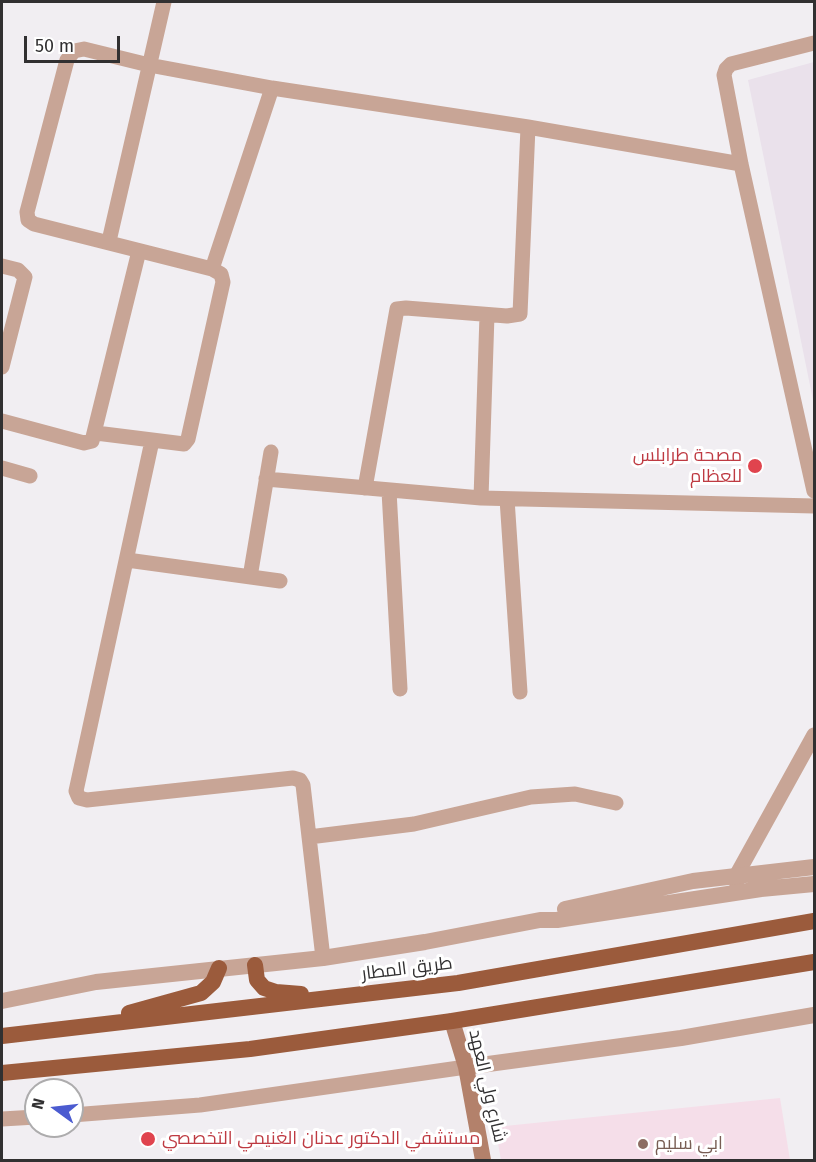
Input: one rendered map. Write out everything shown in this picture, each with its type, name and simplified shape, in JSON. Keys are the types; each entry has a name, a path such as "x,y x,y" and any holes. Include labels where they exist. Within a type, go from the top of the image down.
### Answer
{"highway":[{"name":"طريق المطار","path":"2,1036 458,983 814,921"},
{"path":"2,1073 250,1049 452,1021 814,962"},
{"path":"255,965 257,980 270,991 340,997"},
{"path":"66,1030 194,997 207,988 219,968"}],"main road":[{"name":"شارع ولي العهد","path":"452,1021 466,1067 483,1161"}],"street":[{"path":"109,241 164,2"},
{"path":"814,43 732,64 726,69 726,85 741,164 814,491"},
{"path":"96,433 177,445 184,444 188,439 222,289 221,274 212,269 109,241 34,224 28,220 27,212 70,55 84,49 149,65 272,88 528,127 741,164"},
{"path":"212,269 272,88"},
{"path":"365,488 397,309 487,315 520,314 528,127"},
{"path":"2,421 84,442 92,441 96,433 139,251"},
{"path":"2,266 18,270 24,277 2,367"},
{"path":"481,498 487,315"},
{"path":"152,441 76,791 79,798 87,800 293,778 300,780 303,785 323,958"},
{"path":"250,577 271,452"},
{"path":"2,468 30,476"},
{"path":"266,479 481,498 814,506"},
{"path":"389,491 400,689"},
{"path":"507,499 520,692"},
{"path":"127,560 280,581"},
{"path":"737,884 814,735"},
{"path":"309,837 414,824 531,797 575,794 616,802"},
{"path":"737,884 814,867"},
{"path":"2,1001 96,982 323,958 425,942 540,920 553,911 693,881 737,884 814,884"},
{"path":"84,1114 200,1105 681,1038 814,1014"},
{"path":"2,1119 24,1118"}],"shaded area":[{"path":"814,62 814,405 748,80"},
{"name":"ابي سليم","path":"780,1098 790,1160 501,1160 495,1127"}],"place":[{"name":"مصحة طرابلس للعظام","path":"755,466"},
{"name":"مستشفي الدكتور عدنان الغنيمي التخصصي","path":"148,1139"},
{"name":"ابي سليم","path":"643,1144"}]}
